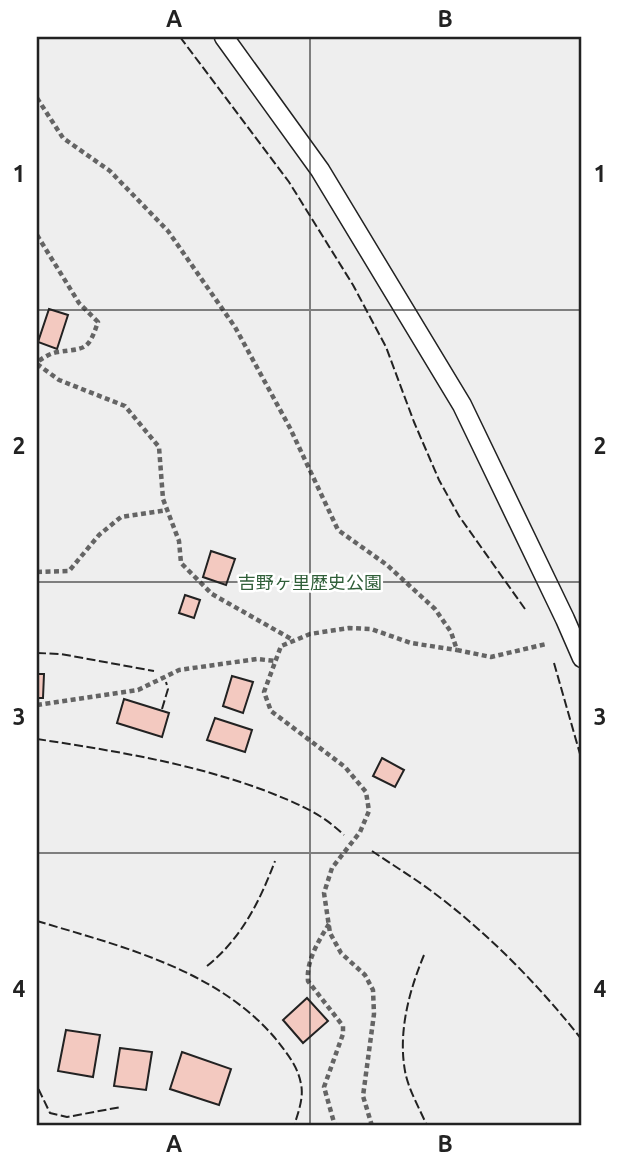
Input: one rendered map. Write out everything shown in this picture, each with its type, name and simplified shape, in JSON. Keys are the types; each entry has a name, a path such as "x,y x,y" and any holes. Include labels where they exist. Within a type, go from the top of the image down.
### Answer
{"lane":[{"path":"224,37 320,170 462,405 582,658"}],"path":[{"path":"37,97 63,138 110,171 168,231 235,327 290,428 338,530 387,565 435,609 451,632 457,650"},
{"path":"37,235 79,303 98,322 92,340 79,351 54,352 37,363 59,380 125,406 159,447 163,499 178,541 181,563 212,594 294,640"},
{"path":"37,572 69,572 99,535 121,517 167,510"},
{"path":"372,1126 363,1096 374,1014 373,990 365,975 341,953 330,933 324,893 332,868 360,832 369,811 366,792 345,767 271,711 264,692 281,646 310,634 349,628 371,629 411,643 491,657 573,636"},
{"path":"37,705 138,690 179,670 257,659 275,661"},
{"path":"329,923 317,943 307,975 308,981 343,1026 343,1034 324,1087 335,1126"}],"green space":[{"name":"吉野ヶ里歴史公園","path":"37,37 582,37 582,1126 37,1126"}],"building":[{"path":"49,309 68,315 57,349 38,342"},
{"path":"211,551 235,559 226,585 203,577"},
{"path":"185,595 200,600 194,618 179,613"},
{"path":"37,674 44,674 43,698 37,698"},
{"path":"232,676 253,682 243,713 223,706"},
{"path":"124,699 169,713 162,737 117,723"},
{"path":"215,718 252,730 245,752 207,740"},
{"path":"382,758 404,770 395,787 373,776"},
{"path":"307,998 328,1021 303,1043 283,1020"},
{"path":"66,1030 100,1035 93,1077 58,1071"},
{"path":"120,1048 152,1052 146,1090 114,1086"},
{"path":"182,1052 231,1069 219,1105 170,1089"}],"fence":[{"path":"180,37 289,182 353,285 386,347 439,480 459,516 525,609"},
{"path":"37,653 61,654 154,671"},
{"path":"554,663 582,761"},
{"path":"162,709 168,689 166,682"},
{"path":"37,739 153,759 238,781 307,809 344,835"},
{"path":"372,851 430,890 491,941 530,979 582,1040"},
{"path":"207,966 240,931 263,890 275,861"},
{"path":"37,921 165,963 225,994 251,1014 275,1038 297,1071 302,1095 294,1126"},
{"path":"424,955 410,997 404,1027 403,1056 411,1092 427,1126"},
{"path":"37,1077 37,1086 50,1113 67,1117 121,1107"}]}
